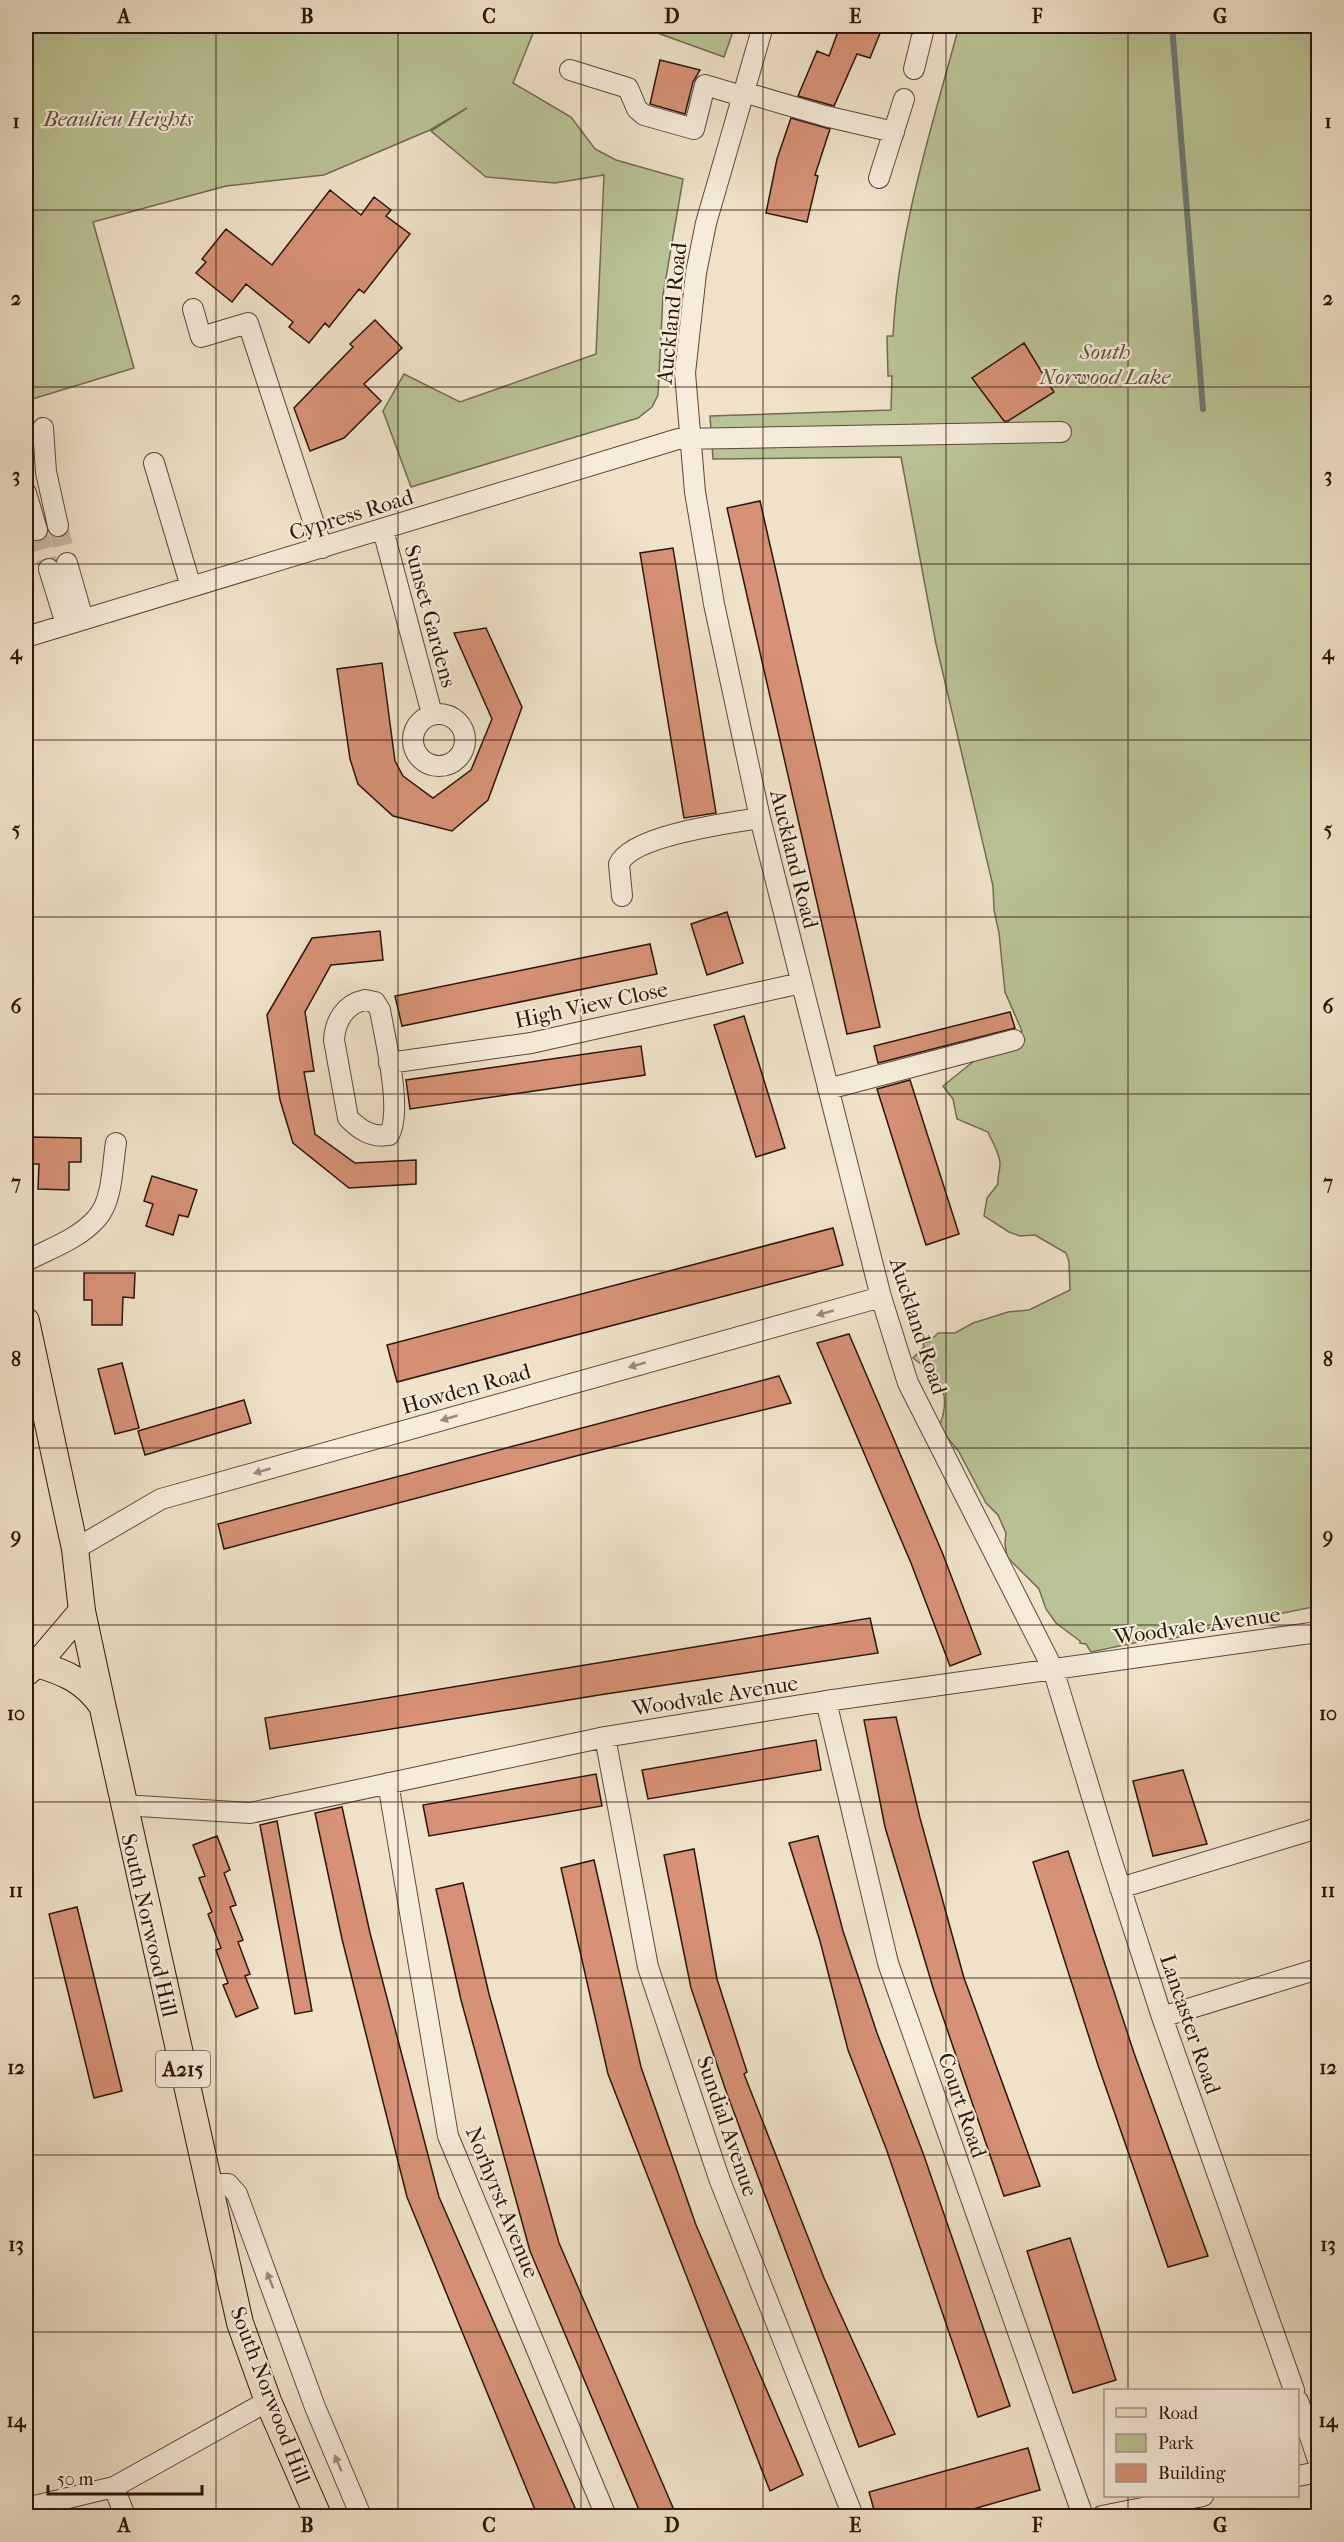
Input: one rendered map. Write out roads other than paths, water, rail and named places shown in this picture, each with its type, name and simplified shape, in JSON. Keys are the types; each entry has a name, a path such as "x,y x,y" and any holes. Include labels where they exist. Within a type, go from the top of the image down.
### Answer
{"main road":[{"name":"South Norwood Hill","path":"26,1321 75,1549 82,1611 123,1805 240,2323 268,2401 318,2517"},
{"path":"31,1668 82,1611"},
{"path":"31,1668 60,1671 88,1686 102,1704"}],"street":[{"name":"Auckland Road","path":"763,26 706,223 696,273 685,373 695,492 714,604 760,818 801,983 881,1297 908,1383 1053,1669"},
{"path":"914,69 924,28 918,26"},
{"path":"570,70 628,88 637,109 644,115 694,129 705,85 894,132"},
{"path":"879,178 904,99"},
{"path":"193,309 201,337 248,323 322,548"},
{"path":"43,428 46,472 58,526"},
{"name":"Cypress Road","path":"26,637 678,439 1061,432"},
{"path":"154,463 191,587"},
{"path":"26,493 38,530"},
{"name":"Sunset Gardens","path":"383,530 432,714"},
{"path":"58,566 75,621"},
{"path":"622,896 619,864 625,855 639,847 671,836 760,818"},
{"name":"High View Close","path":"389,1063 531,1042 801,983"},
{"path":"365,1000 375,1002 380,1010 389,1063 395,1114 394,1126 389,1135 368,1134 356,1127 348,1118 334,1040 335,1028 353,1002 365,1000"},
{"path":"828,1089 1014,1040"},
{"path":"26,1261 79,1234 98,1218 109,1188 116,1143"},
{"name":"Howden Road","path":"75,1549 161,1499 881,1297"},
{"name":"Woodvale Avenue","path":"123,1805 250,1813 605,1737 826,1701 1318,1632"},
{"name":"Lancaster Road","path":"1053,1669 1162,2017 1293,2389"},
{"name":"Court Road","path":"826,1701 888,1963 1083,2517"},
{"name":"Sundial Avenue","path":"605,1737 648,1967 720,2181 853,2517"},
{"name":"Norhyrst Avenue","path":"388,1783 448,2136 606,2517"},
{"path":"1120,1888 1318,1828"},
{"path":"1162,2017 1318,1969"},
{"path":"208,2184 228,2184 237,2193 315,2407 361,2517"},
{"path":"26,2508 114,2487 268,2401"},
{"path":"1299,2403 1318,2460"},
{"path":"1299,2476 1318,2472"},
{"path":"114,2487 125,2517"},
{"path":"1102,2517 1198,2497"}],"waterway":[{"path":"1172,26 1203,409"}],"tunnel":[{"path":"58,526 67,563"},
{"path":"37,530 49,569"}],"park label":[{"name":"Beaulieu Heights","path":"118,118"},
{"name":"South Norwood Lake","path":"1105,364"}]}
